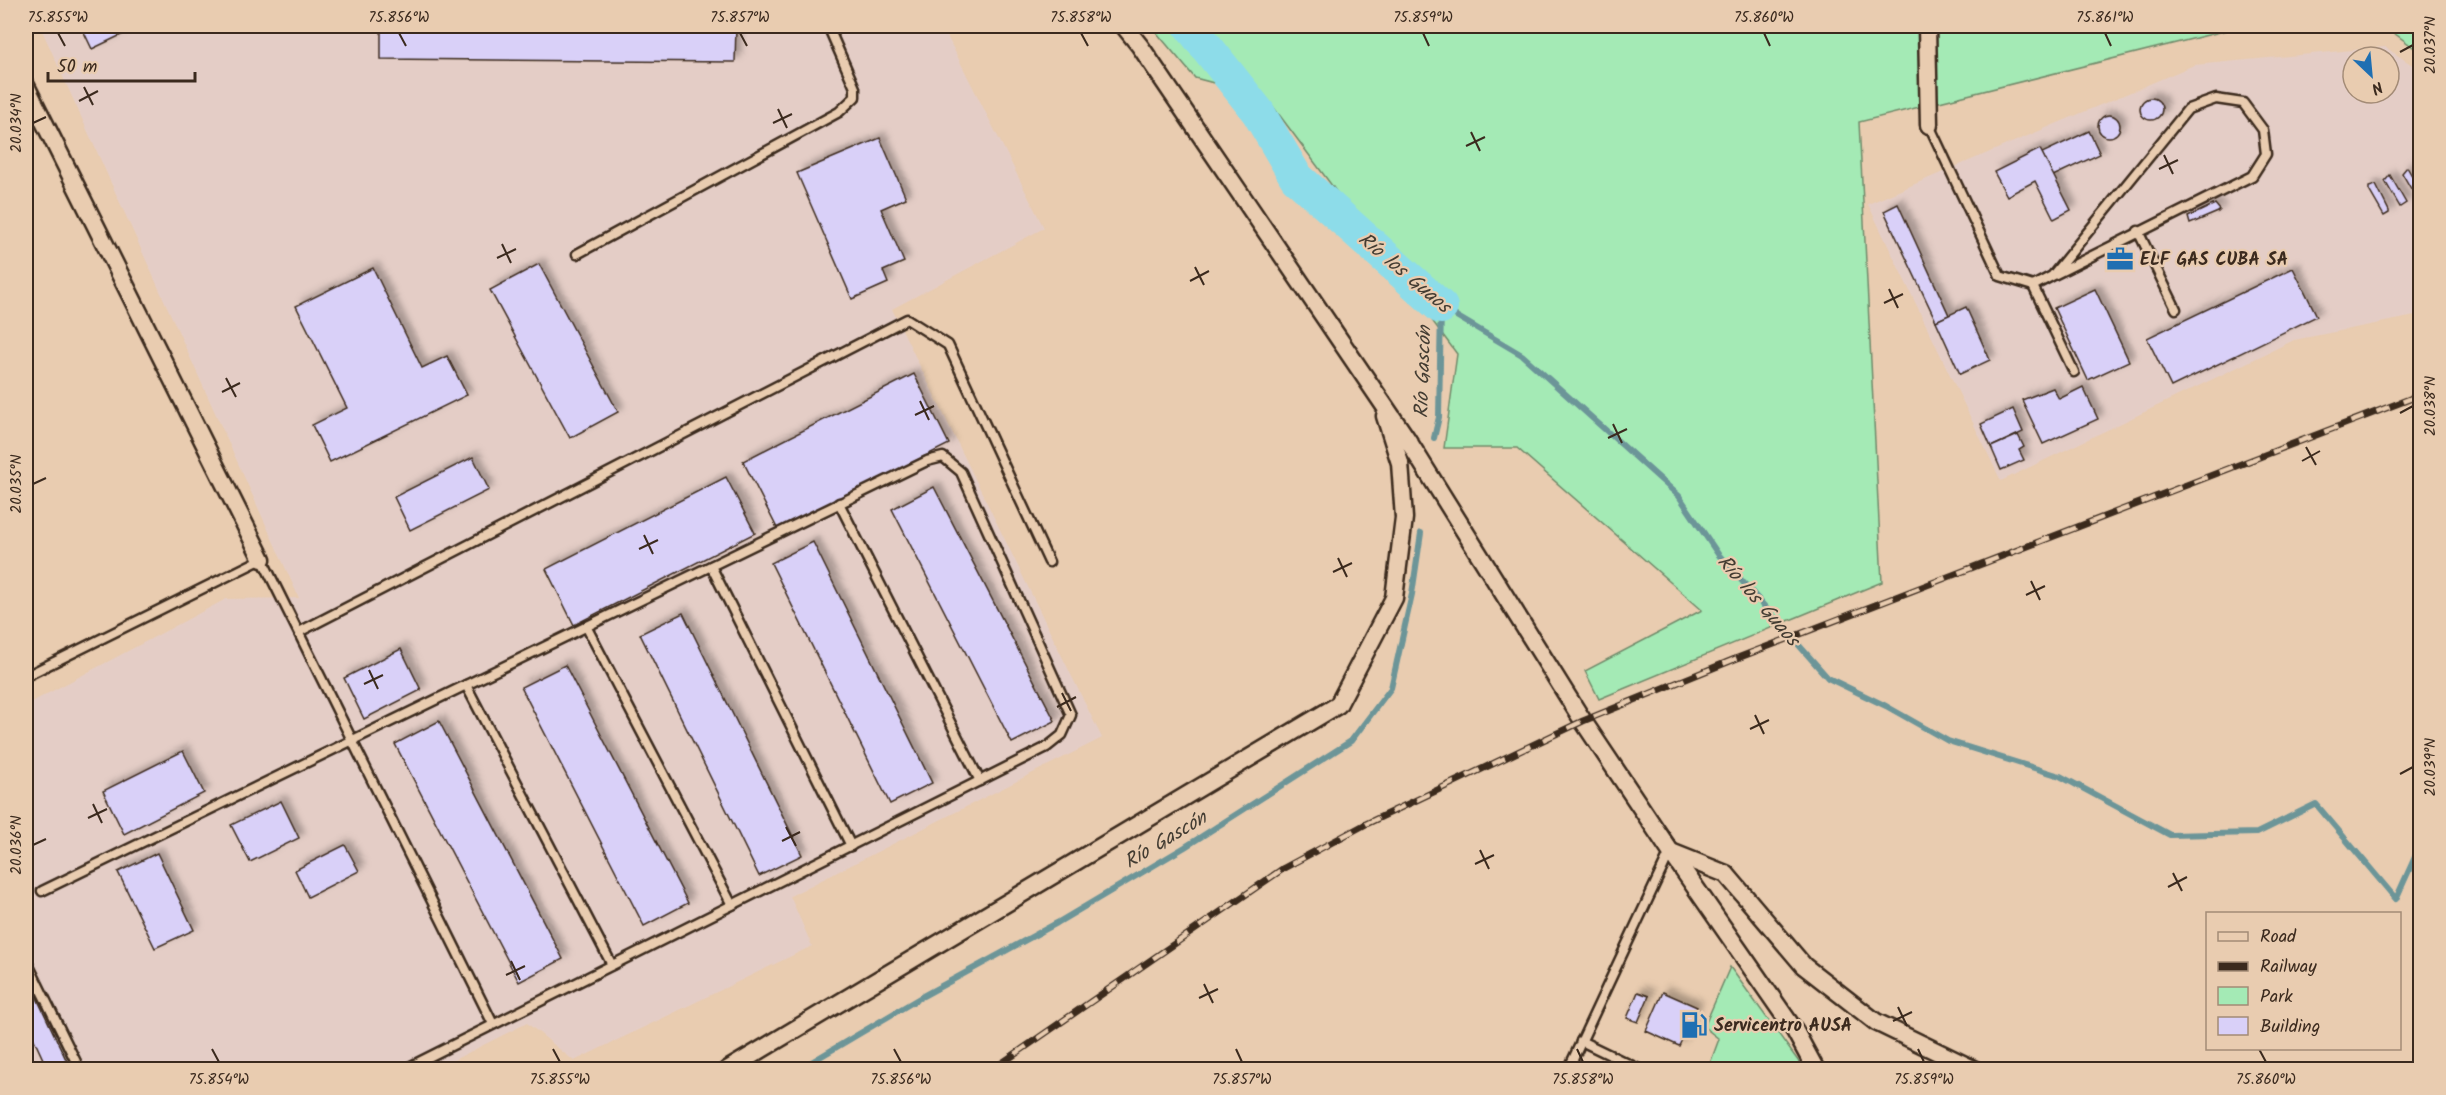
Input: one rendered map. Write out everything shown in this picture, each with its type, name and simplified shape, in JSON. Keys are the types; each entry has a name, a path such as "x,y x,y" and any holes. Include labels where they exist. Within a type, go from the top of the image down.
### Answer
{"street":[{"path":"1124,26 1140,46 1413,448 1583,721 1795,1031 1816,1070"},
{"path":"1927,26 1929,125"},
{"path":"26,86 262,559"},
{"path":"727,1070 1338,705 1394,598 1404,518 1400,463 1381,400"},
{"path":"1670,851 1726,874 1804,966 1876,1022 1974,1070"}],"lane":[{"path":"577,254 839,112 855,98 855,88 828,26"},
{"path":"1929,125 2000,276 2033,286 2138,231 2252,176 2266,154 2263,130 2243,103 2216,99 2188,109 2052,276"},
{"path":"2138,231 2176,309"},
{"path":"2033,286 2074,372"},
{"path":"299,632 907,319 948,345 1049,562"},
{"path":"42,891 927,460 943,457 961,472 1071,715 1062,735 1047,747 403,1070"},
{"path":"839,503 980,781"},
{"path":"26,676 262,559 493,1024"},
{"path":"711,566 851,846"},
{"path":"586,626 732,905"},
{"path":"466,685 612,965"},
{"path":"1568,1070 1670,851"},
{"path":"26,960 80,1070"},
{"path":"1581,1041 1641,1070"}],"shaded area":[{"path":"40,26 942,26 1044,228 892,309 1102,738 790,896 812,946 574,1061 527,1023 436,1069 26,1070 26,705 226,599 299,598"},
{"path":"2341,51 2341,105 2401,105 2401,58 2420,70 2420,315 2294,340 2001,481 1868,204 2194,65"}],"green space":[{"path":"1151,26 2420,26 2420,52 2391,31 2240,27 1859,122 1882,582 1599,699 1585,671 1702,610 1517,448 1444,448 1457,354 1266,97 1195,78"},
{"path":"1730,967 1804,1069 1708,1069 1719,1039 1704,1027"}],"building":[{"path":"81,26 140,26 92,49"},
{"path":"381,26 736,26 735,62 381,59"},
{"path":"2151,98 2159,101 2162,109 2159,117 2151,120 2143,117 2140,109 2143,101"},
{"path":"2109,115 2117,118 2120,126 2117,134 2109,137 2101,134 2098,126 2101,118"},
{"path":"2089,131 2100,154 2053,176 2042,153"},
{"path":"880,138 906,198 881,209 904,262 883,271 888,283 852,299 797,173"},
{"path":"2040,149 2071,210 2054,219 2035,181 2007,196 1994,172"},
{"path":"2420,161 2420,175 2416,164"},
{"path":"2407,167 2420,190 2420,197 2417,199 2402,173"},
{"path":"2390,175 2406,203 2400,207 2385,181"},
{"path":"2376,185 2389,211 2384,216 2369,190 2369,187"},
{"path":"1898,204 1949,315 1936,321 1884,211"},
{"path":"2215,204 2220,210 2218,212 2190,224 2188,217"},
{"path":"539,264 618,412 570,438 490,290"},
{"path":"373,268 422,368 447,356 467,395 330,462 312,425 347,408 296,306"},
{"path":"2293,268 2317,316 2171,387 2147,338"},
{"path":"2095,289 2129,361 2088,380 2054,308"},
{"path":"1966,307 1990,360 1960,374 1936,321"},
{"path":"914,374 949,444 778,530 743,461"},
{"path":"2083,387 2098,419 2043,444 2022,400 2053,388 2059,399"},
{"path":"2013,409 2023,432 1991,447 1981,424"},
{"path":"2018,435 2024,447 2019,450 2024,460 2001,470 1991,447"},
{"path":"473,457 489,490 410,530 394,497"},
{"path":"726,477 755,533 574,625 546,569"},
{"path":"934,487 1055,721 1012,743 892,509"},
{"path":"813,542 932,783 890,804 771,563"},
{"path":"683,613 802,855 759,876 640,634"},
{"path":"401,649 421,690 364,719 344,678"},
{"path":"565,665 688,903 644,926 521,687"},
{"path":"439,721 563,959 519,982 395,744"},
{"path":"183,751 204,793 124,834 103,791"},
{"path":"281,801 299,838 250,862 231,825"},
{"path":"345,845 359,871 308,897 295,870"},
{"path":"157,853 194,930 155,948 118,872"},
{"path":"26,975 71,1070 48,1070 26,1022"},
{"path":"1638,992 1649,996 1638,1022 1627,1018"},
{"path":"1663,992 1697,1007 1679,1046 1646,1031"}],"waterway":[{"name":"Río los Guaos","path":"1190,26 1258,112 1296,177 1441,307"},
{"name":"Río los Guaos","path":"1434,438 1439,417 1441,307 1522,355 1679,496 1718,554 1828,678 1886,706 1948,741 2060,776 2170,835 2257,833 2316,804 2396,899 2420,846"},
{"name":"Río Gascón","path":"798,1070 923,996 1057,923 1185,847 1351,741 1391,688 1412,594 1421,533"}],"railway":[{"path":"992,1070 1284,868 1366,824 1583,721 1735,659 2420,395"}],"place":[{"name":"ELF GAS CUBA SA","path":"2120,259"},
{"name":"Servicentro AUSA","path":"1694,1025"}]}
